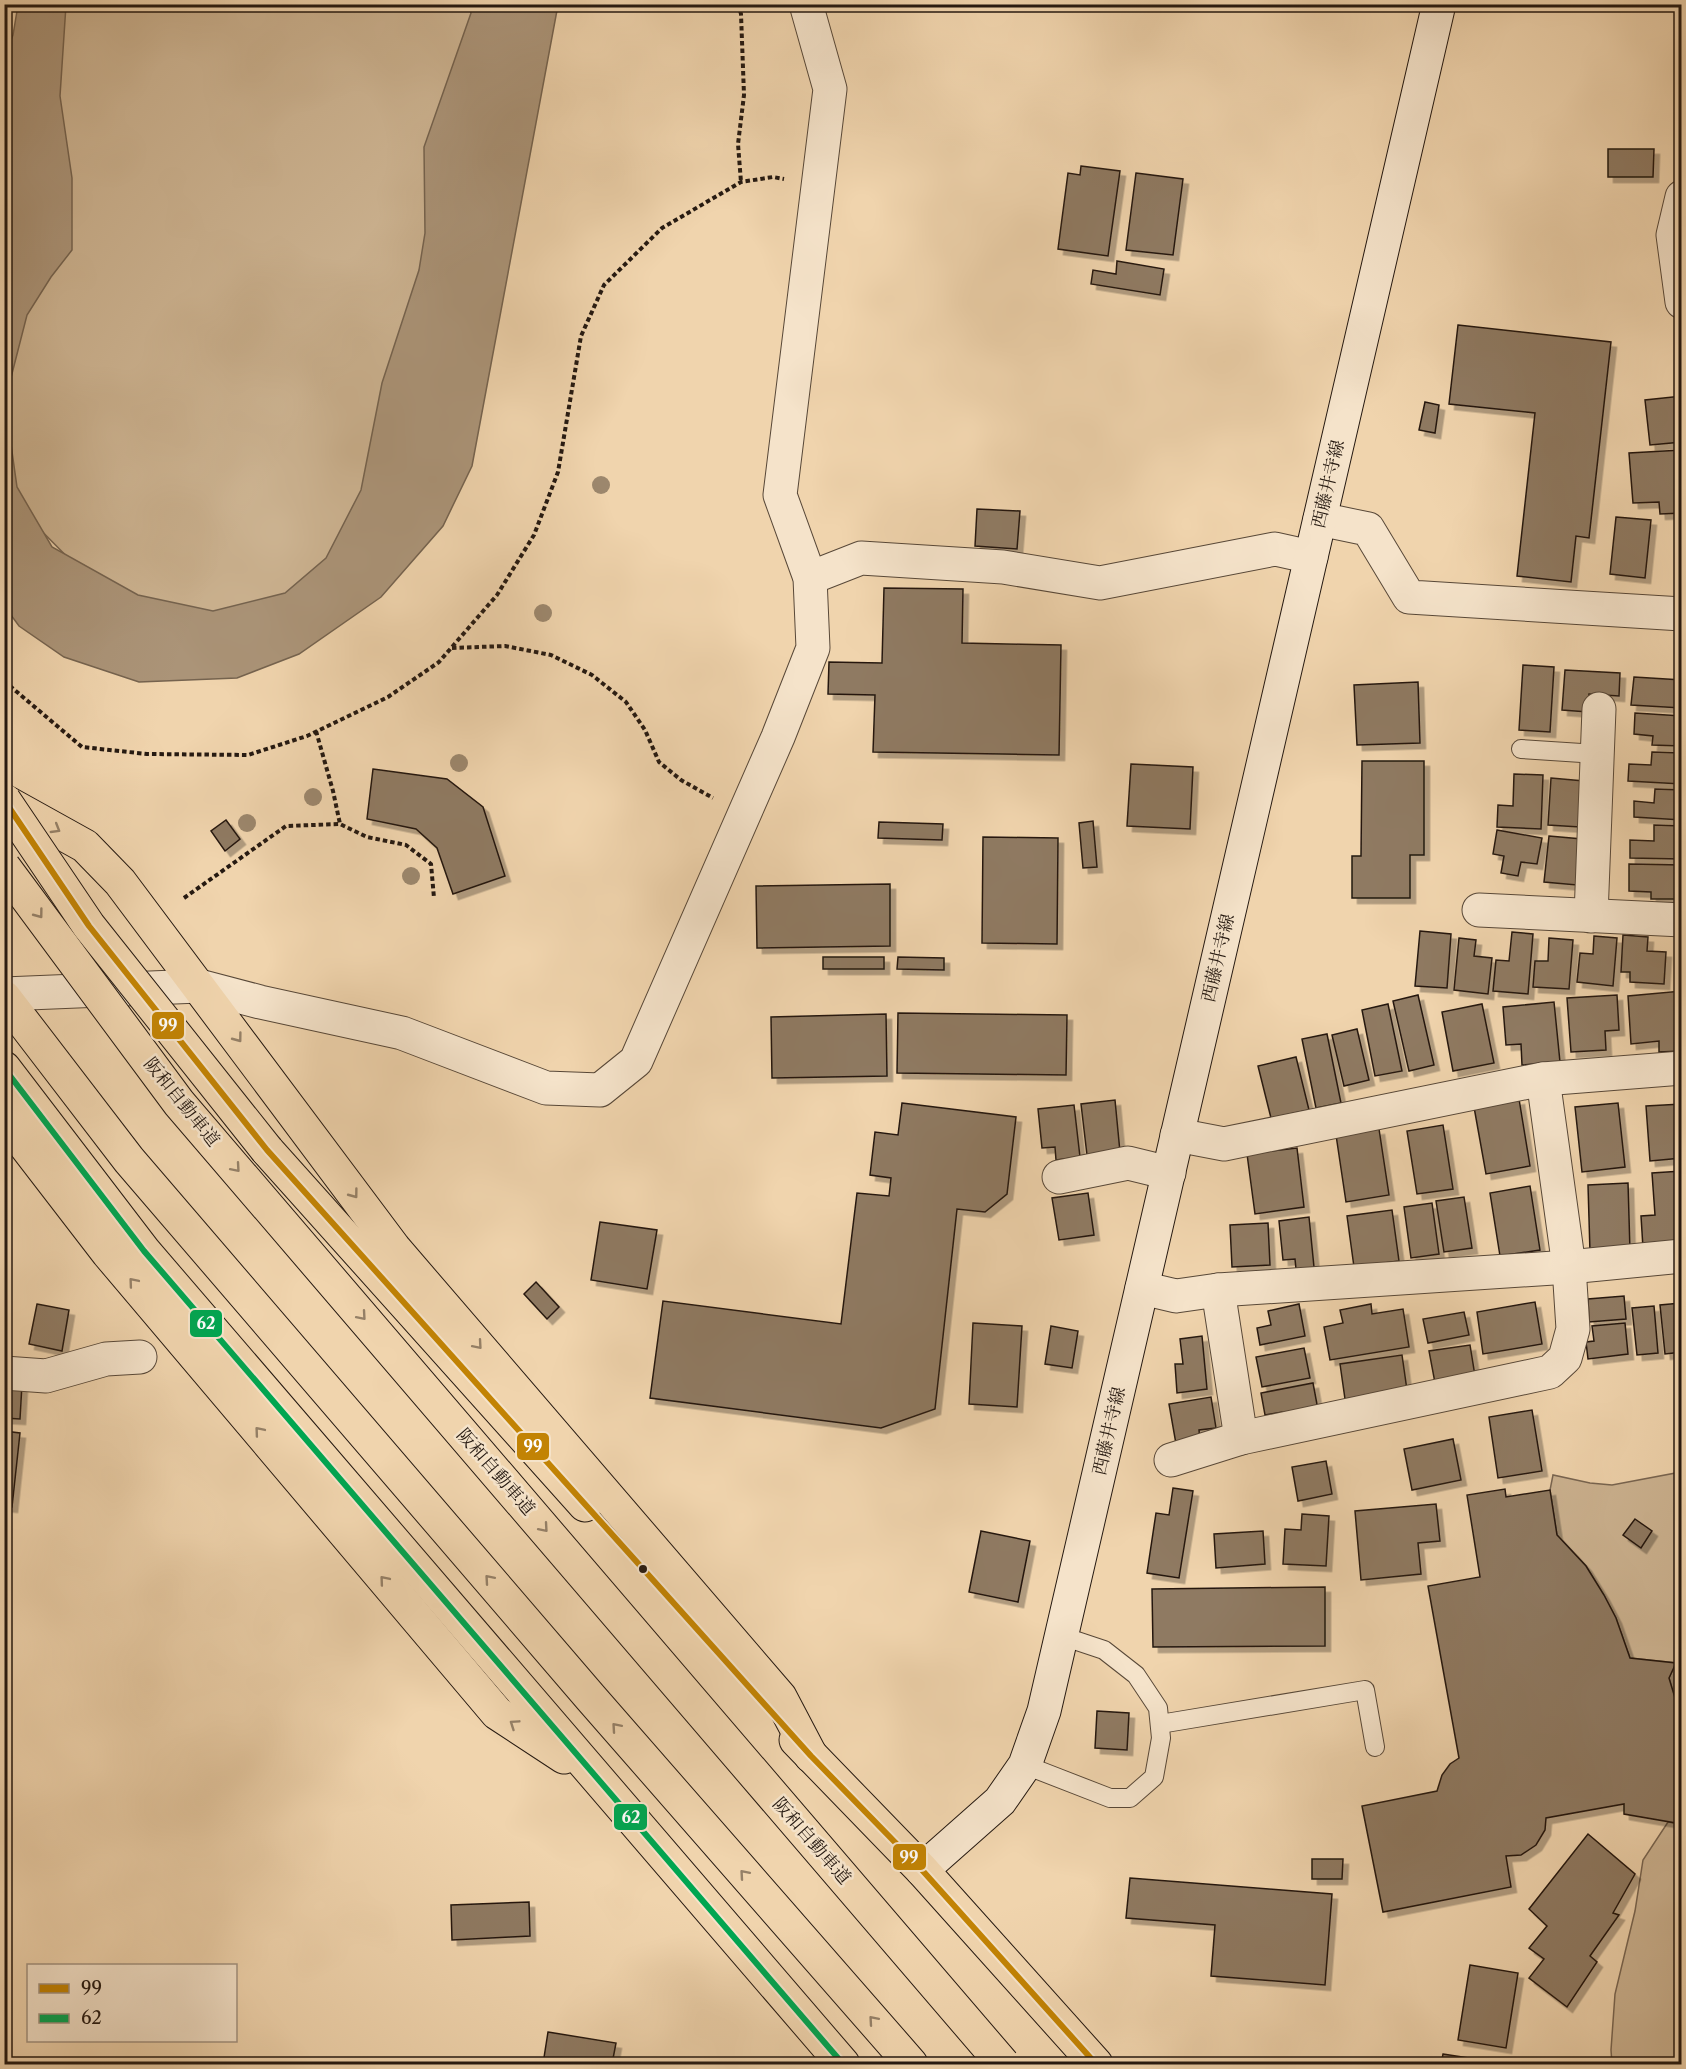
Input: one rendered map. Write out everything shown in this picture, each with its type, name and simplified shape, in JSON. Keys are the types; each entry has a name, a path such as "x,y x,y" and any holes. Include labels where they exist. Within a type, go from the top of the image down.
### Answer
{"main road":[{"path":"4,801 85,846 120,882 394,1248 780,1697 811,1756"},
{"path":"4,801 89,926 267,1150 811,1756 922,1869 1096,2064"},
{"name":"阪和自動車道","path":"4,867 179,1103 1003,2064"},
{"path":"4,996 129,1160 591,1698 911,2064"},
{"path":"4,1068 144,1251 843,2064"},
{"path":"9,1132 108,1253 497,1713 598,1780"}],"street":[{"path":"4,996 199,986 260,1002 402,1033 546,1088 600,1090 636,1061 778,737 813,648 810,578 780,495 830,89 806,4"},
{"name":"西藤井寺線","path":"922,1869 1000,1801 1025,1764 1044,1711 1439,4"},
{"path":"1682,197 1673,235 1682,302"},
{"path":"1320,519 1368,529 1409,597 1682,614"},
{"path":"810,578 861,558 1003,567 1100,583 1275,549 1311,557"},
{"path":"1591,916 1599,709"},
{"path":"1479,910 1682,920"},
{"path":"1177,1135 1224,1144 1543,1079 1682,1068"},
{"path":"1171,1460 1241,1438 1550,1372 1565,1358 1573,1329 1569,1267 1543,1079"},
{"path":"1059,1177 1128,1163 1169,1173"},
{"path":"1142,1288 1176,1296 1218,1290 1569,1267 1682,1256"},
{"path":"1218,1290 1241,1438"},
{"path":"4,1373 46,1376 106,1359 140,1357"}],"lane":[{"path":"1521,749 1597,754"},
{"path":"1025,1764 1110,1798 1130,1798 1154,1778 1161,1738 1158,1708 1136,1675 1104,1650 1062,1636"},
{"path":"1160,1724 1365,1690 1375,1747"}],"path":[{"path":"738,4 741,14 744,95 738,144 741,182"},
{"path":"4,681 82,747 147,754 248,754 316,732 388,697 439,662 497,595 534,535 558,472 581,336 604,285 662,228 741,182 773,177 818,185"},
{"path":"451,648 505,646 550,656 592,675 626,702 645,730 659,762 681,780 744,816"},
{"path":"316,732 340,824"},
{"path":"184,898 286,826 340,824 367,837 406,845 431,864 434,898"}],"shaded area":[{"path":"18,5 66,5 60,96 72,178 72,250 51,277 27,315 5,401 4,57 13,35"},
{"path":"44,5 490,5 453,222 376,507 307,595 220,627 99,589 12,501 4,424 4,345"},
{"path":"468,5 558,5 472,466 443,526 381,597 299,654 237,678 139,682 64,657 19,626 5,607 5,402 17,487 52,547 138,595 213,611 285,593 326,558 361,490 382,383 419,270 425,233 424,147 471,13"},
{"path":"1681,1472 1681,1721 1669,1678 1676,1663 1630,1658 1616,1618 1604,1595 1586,1566 1557,1535 1550,1490 1553,1475 1612,1485"},
{"path":"1668,1822 1681,1824 1681,2064 1612,2064 1615,1994 1635,1911 1643,1860"}],"building":[{"path":"1608,149 1654,149 1653,177 1608,177"},
{"path":"1081,166 1120,171 1108,256 1058,249 1068,173 1080,175"},
{"path":"1136,173 1183,179 1173,255 1126,250"},
{"path":"1117,261 1164,269 1160,295 1091,284 1093,270 1116,274"},
{"path":"1458,325 1611,342 1589,538 1576,536 1571,582 1517,576 1535,413 1449,404"},
{"path":"1682,396 1682,442 1650,445 1645,400"},
{"path":"1425,402 1439,405 1435,433 1419,430"},
{"path":"1682,450 1682,513 1660,514 1659,502 1633,503 1629,453"},
{"path":"977,509 1020,511 1017,549 975,546"},
{"path":"1616,517 1651,520 1645,578 1610,574"},
{"path":"884,588 963,589 962,643 1061,645 1059,755 873,752 875,695 828,694 829,662 882,663"},
{"path":"1523,665 1554,667 1550,732 1519,730"},
{"path":"1565,670 1620,673 1619,696 1589,694 1588,712 1562,710"},
{"path":"1634,677 1682,680 1682,708 1631,705"},
{"path":"1418,682 1420,743 1357,745 1354,685"},
{"path":"1635,713 1682,716 1682,746 1652,745 1653,736 1634,734"},
{"path":"1652,752 1682,753 1682,784 1628,781 1629,764 1651,765"},
{"path":"1362,761 1424,761 1424,855 1410,855 1410,898 1352,898 1352,856 1361,856"},
{"path":"1131,764 1193,767 1190,829 1127,826"},
{"path":"373,769 447,779 483,807 505,876 453,894 437,848 416,829 367,819"},
{"path":"1514,774 1543,775 1541,829 1497,827 1498,805 1513,806"},
{"path":"1551,778 1584,781 1580,827 1548,825"},
{"path":"1655,789 1682,790 1682,820 1634,817 1634,801 1654,803"},
{"path":"226,820 240,839 225,851 211,831"},
{"path":"1093,821 1097,867 1083,868 1079,823"},
{"path":"879,822 943,824 942,840 878,838"},
{"path":"1654,825 1682,826 1682,859 1630,858 1630,840 1654,841"},
{"path":"1497,830 1542,838 1537,864 1521,862 1518,876 1501,873 1504,856 1493,854"},
{"path":"1549,836 1582,839 1577,885 1544,882"},
{"path":"983,837 1058,838 1057,944 982,943"},
{"path":"1629,864 1682,865 1682,899 1651,899 1651,892 1629,891"},
{"path":"890,884 890,946 757,948 756,886"},
{"path":"1420,931 1451,934 1447,988 1415,986"},
{"path":"1512,932 1533,934 1528,994 1493,991 1496,960 1509,961"},
{"path":"1623,935 1648,937 1647,951 1666,952 1664,984 1630,982 1630,972 1621,972"},
{"path":"1594,936 1617,938 1613,986 1577,982 1580,953 1593,954"},
{"path":"1459,938 1476,940 1474,956 1492,958 1488,994 1454,990"},
{"path":"1549,938 1573,940 1569,989 1533,987 1535,961 1548,961"},
{"path":"823,957 884,957 884,969 823,969"},
{"path":"898,957 944,958 944,970 897,969"},
{"path":"1682,991 1682,1051 1659,1052 1659,1041 1631,1044 1628,996"},
{"path":"1418,995 1434,1065 1409,1071 1393,1001"},
{"path":"1617,995 1619,1030 1605,1031 1606,1050 1571,1052 1567,998"},
{"path":"1554,1002 1560,1062 1522,1065 1521,1044 1506,1045 1503,1007"},
{"path":"1388,1004 1402,1071 1375,1076 1362,1010"},
{"path":"1482,1004 1494,1063 1453,1071 1442,1012"},
{"path":"898,1013 1067,1015 1066,1075 897,1073"},
{"path":"886,1014 887,1076 772,1078 771,1017"},
{"path":"1357,1029 1369,1080 1344,1086 1332,1035"},
{"path":"1327,1034 1341,1103 1316,1108 1302,1039"},
{"path":"1296,1057 1309,1110 1271,1118 1258,1066"},
{"path":"1519,1099 1530,1166 1486,1174 1474,1107"},
{"path":"1115,1100 1120,1152 1087,1155 1081,1104"},
{"path":"902,1103 1016,1117 1007,1194 985,1212 957,1209 935,1409 881,1428 650,1398 663,1301 841,1324 857,1193 889,1196 891,1178 870,1175 875,1132 898,1135"},
{"path":"1618,1103 1625,1167 1582,1172 1575,1107"},
{"path":"1682,1104 1682,1158 1650,1161 1646,1106"},
{"path":"1074,1105 1080,1157 1056,1160 1055,1147 1042,1148 1038,1109"},
{"path":"1443,1125 1453,1189 1417,1194 1407,1131"},
{"path":"1379,1129 1389,1195 1346,1202 1336,1135"},
{"path":"1297,1148 1304,1207 1255,1214 1247,1154"},
{"path":"1682,1171 1682,1245 1643,1248 1641,1216 1655,1215 1652,1173"},
{"path":"1628,1183 1630,1251 1590,1252 1588,1185"},
{"path":"1530,1186 1540,1250 1500,1256 1490,1193"},
{"path":"1088,1193 1094,1235 1059,1240 1052,1198"},
{"path":"1464,1197 1472,1248 1444,1252 1436,1201"},
{"path":"1432,1203 1439,1254 1411,1258 1404,1207"},
{"path":"1392,1210 1399,1261 1354,1267 1347,1216"},
{"path":"1309,1217 1315,1277 1297,1279 1295,1259 1283,1260 1279,1221"},
{"path":"600,1222 657,1230 647,1289 591,1280"},
{"path":"1268,1223 1270,1265 1232,1267 1230,1225"},
{"path":"536,1282 559,1307 547,1319 524,1294"},
{"path":"1624,1296 1626,1319 1589,1322 1588,1299"},
{"path":"1535,1302 1542,1344 1483,1354 1477,1312"},
{"path":"1681,1303 1682,1352 1665,1354 1660,1305"},
{"path":"37,1304 69,1310 62,1351 29,1344"},
{"path":"1299,1304 1305,1336 1260,1345 1257,1328 1271,1325 1268,1311"},
{"path":"1371,1304 1372,1314 1403,1309 1409,1347 1330,1360 1324,1327 1343,1323 1340,1310"},
{"path":"1654,1306 1658,1353 1637,1355 1632,1308"},
{"path":"1464,1312 1469,1335 1428,1343 1423,1319"},
{"path":"973,1323 1022,1326 1017,1407 969,1404"},
{"path":"1625,1323 1628,1354 1588,1359 1586,1342 1594,1341 1592,1326"},
{"path":"1051,1326 1078,1331 1072,1368 1045,1364"},
{"path":"1202,1336 1207,1389 1177,1393 1175,1364 1183,1364 1180,1339"},
{"path":"1470,1345 1475,1376 1435,1383 1429,1351"},
{"path":"1304,1348 1310,1378 1262,1387 1256,1357"},
{"path":"1402,1355 1407,1390 1345,1399 1340,1364"},
{"path":"4,1383 22,1384 20,1419 4,1418"},
{"path":"1313,1383 1319,1415 1284,1420 1282,1412 1265,1415 1261,1393"},
{"path":"1211,1397 1216,1428 1199,1430 1200,1440 1176,1444 1169,1404"},
{"path":"1532,1410 1542,1471 1498,1478 1489,1417"},
{"path":"4,1431 20,1433 12,1507 4,1506"},
{"path":"1453,1439 1461,1480 1412,1490 1404,1449"},
{"path":"1326,1461 1332,1494 1298,1501 1292,1467"},
{"path":"1173,1488 1193,1491 1179,1578 1147,1573 1156,1513 1169,1515"},
{"path":"1505,1489 1506,1497 1550,1490 1557,1535 1586,1566 1604,1595 1616,1618 1630,1658 1676,1663 1669,1678 1682,1721 1682,1824 1624,1814 1624,1804 1546,1818 1545,1830 1536,1845 1521,1855 1506,1856 1511,1887 1383,1912 1362,1806 1437,1791 1442,1775 1450,1764 1459,1758 1428,1586 1480,1577 1467,1495"},
{"path":"1436,1504 1440,1541 1418,1543 1421,1574 1361,1580 1355,1511"},
{"path":"1302,1514 1329,1516 1326,1566 1283,1564 1285,1529 1301,1530"},
{"path":"1635,1519 1652,1531 1641,1548 1623,1535"},
{"path":"981,1531 1030,1541 1018,1602 969,1592"},
{"path":"1263,1531 1265,1564 1216,1568 1214,1534"},
{"path":"1325,1587 1325,1646 1153,1647 1152,1589"},
{"path":"1097,1711 1129,1713 1127,1750 1095,1748"},
{"path":"1588,1834 1635,1874 1613,1913 1619,1915 1590,1956 1597,1962 1567,2007 1529,1978 1544,1959 1529,1948 1547,1926 1529,1909"},
{"path":"1312,1859 1343,1859 1342,1879 1312,1879"},
{"path":"1130,1878 1332,1894 1325,1985 1211,1976 1215,1925 1126,1918"},
{"path":"529,1902 530,1936 452,1940 451,1905"},
{"path":"1470,1965 1518,1973 1506,2048 1458,2040"},
{"path":"548,2032 616,2043 612,2064 543,2064"},
{"path":"1443,2054 1494,2062 1494,2064 1441,2064"}],"transit line":[{"name":"99","path":"4,800 89,926 267,1150 811,1756 922,1870 1096,2064"},
{"name":"62","path":"4,1068 144,1251 843,2064"}]}
